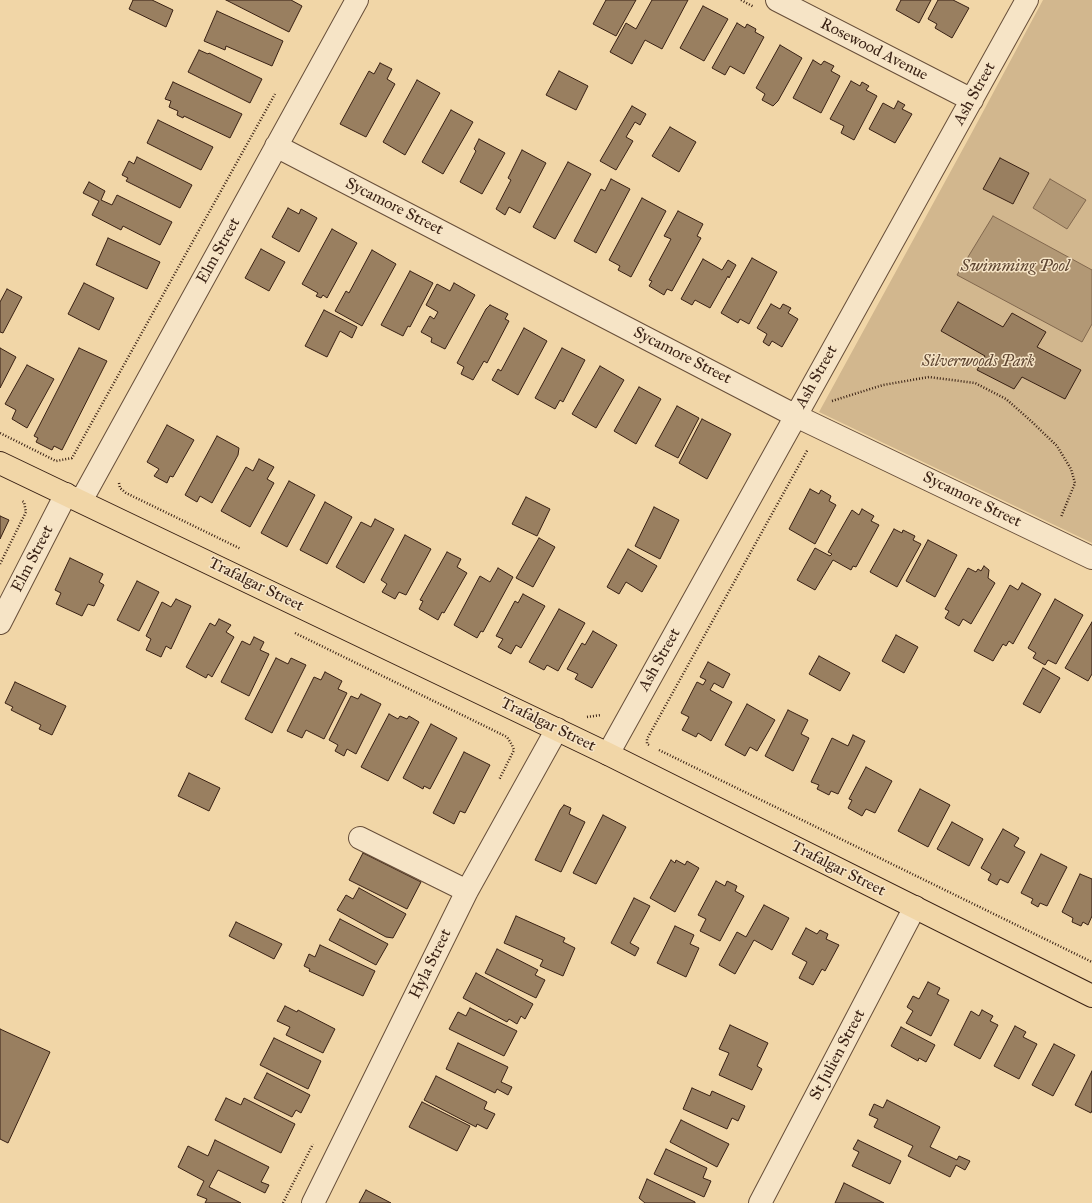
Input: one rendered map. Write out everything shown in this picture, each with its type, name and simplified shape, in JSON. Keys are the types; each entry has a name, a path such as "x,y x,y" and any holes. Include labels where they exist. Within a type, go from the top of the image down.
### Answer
{"main road":[{"name":"Trafalgar Street","path":"0,463 557,729 1092,996"}],"street":[{"name":"Elm Street","path":"0,623 276,146 357,0"},
{"name":"Rosewood Avenue","path":"777,0 972,100"},
{"name":"Ash Street","path":"608,754 1027,0"},
{"name":"Sycamore Street","path":"276,146 1092,558"},
{"name":"Hyla Street","path":"313,1203 467,891 557,729"},
{"path":"360,838 467,891"},
{"name":"St Julien Street","path":"760,1203 915,907"}],"path":[{"path":"0,433 56,460 72,458 278,90"},
{"path":"799,411 883,385 929,377 975,384 1006,399 1057,446 1071,469 1075,483 1051,538"},
{"path":"809,447 647,739 647,744 1092,962"},
{"path":"0,564 26,512 24,502 18,499"},
{"path":"292,632 507,737 514,750 499,780"},
{"path":"283,1203 315,1140"}],"green space":[{"name":"Silverwoods Park","path":"1043,0 1092,0 1092,543 819,412"}],"water":[{"path":"1050,179 1086,200 1067,229 1033,208"},
{"name":"Swimming Pool","path":"993,216 1092,270 1092,324 1082,342 957,275"}],"building":[{"path":"133,0 152,0 173,10 166,27 129,9"},
{"path":"226,0 291,0 302,6 289,32"},
{"path":"606,0 636,0 616,36 593,24"},
{"path":"652,0 688,0 662,49 645,40 632,64 610,52 626,23 636,29"},
{"path":"901,0 931,0 919,23 896,10"},
{"path":"938,0 953,0 969,8 952,38 935,28 937,24 928,19"},
{"path":"703,6 728,19 704,61 680,48"},
{"path":"217,11 283,41 272,66 226,46 225,50 204,41"},
{"path":"737,23 745,28 747,24 756,29 755,32 764,37 744,74 730,66 725,75 712,68"},
{"path":"780,45 802,58 778,101 773,106 762,100 765,94 756,88"},
{"path":"199,50 208,54 209,53 262,79 250,103 188,72"},
{"path":"813,60 821,65 824,61 834,66 831,71 840,76 821,113 793,98"},
{"path":"380,63 392,69 387,79 395,84 366,137 340,124 369,71 374,74"},
{"path":"559,71 588,86 576,110 546,95"},
{"path":"417,80 440,93 405,155 383,142"},
{"path":"851,81 860,86 862,82 869,86 866,90 877,96 854,140 841,133 844,126 830,119"},
{"path":"173,82 242,114 230,138 184,116 183,118 177,115 178,111 169,107 171,101 165,99"},
{"path":"898,101 905,105 902,109 912,114 895,143 869,129 883,103 894,109"},
{"path":"632,106 646,114 640,125 635,122 626,137 633,141 616,170 600,161"},
{"path":"451,110 473,122 443,174 422,162"},
{"path":"158,120 213,147 201,170 147,143"},
{"path":"670,127 696,142 679,172 652,156"},
{"path":"479,139 505,153 482,194 460,182 476,151 474,149"},
{"path":"522,150 546,163 520,213 509,207 505,215 496,209 511,180 508,178"},
{"path":"137,157 192,185 180,208 126,181 128,178 122,175 129,161 134,164"},
{"path":"1000,158 1029,173 1013,204 983,189"},
{"path":"568,162 591,174 555,239 533,227"},
{"path":"611,179 630,189 596,253 574,241 601,189 605,191"},
{"path":"89,182 105,191 101,200 112,205 117,195 172,222 160,245 123,226 121,230 92,215 99,201 83,193"},
{"path":"642,198 666,211 631,277 618,270 620,266 609,260"},
{"path":"288,208 299,214 301,209 317,218 299,252 272,237"},
{"path":"678,211 703,224 697,236 701,238 672,291 667,289 664,295 649,286 652,281 649,280 671,239 664,236"},
{"path":"332,229 357,243 327,298 323,295 321,298 316,296 318,293 302,284"},
{"path":"108,238 160,262 147,289 96,265"},
{"path":"261,249 285,262 269,291 245,278"},
{"path":"372,250 396,264 362,326 335,311 346,291 349,293"},
{"path":"752,258 777,272 749,324 740,319 738,323 721,313"},
{"path":"703,259 722,270 728,260 736,265 710,308 695,300 692,305 681,299"},
{"path":"410,271 433,283 410,327 408,326 403,336 381,325"},
{"path":"84,283 114,298 99,330 68,314"},
{"path":"454,283 475,295 445,349 431,342 432,338 421,332 430,316 434,319 438,312 426,305 437,284 450,291"},
{"path":"7,289 22,297 3,333 0,332 0,302"},
{"path":"958,302 1003,327 1012,313 1046,332 1037,347 1081,370 1065,399 1022,377 1014,389 977,370 985,356 941,331"},
{"path":"771,304 780,309 783,304 791,308 788,313 798,319 782,347 772,341 769,346 763,342 767,334 757,328"},
{"path":"490,305 508,314 505,319 509,321 487,363 484,361 473,380 461,374 464,367 457,363 486,309"},
{"path":"324,310 357,327 352,338 340,331 327,357 305,346"},
{"path":"524,328 547,341 518,395 492,380 498,369 501,371"},
{"path":"0,348 16,357 0,388"},
{"path":"79,348 107,361 62,450 54,446 52,450 36,442 38,438 34,436"},
{"path":"562,348 585,360 563,402 560,400 555,409 535,398"},
{"path":"27,365 54,379 27,428 12,419 16,410 5,404"},
{"path":"600,366 624,380 596,428 572,414"},
{"path":"639,387 661,399 636,444 614,431"},
{"path":"677,406 699,418 678,458 655,446"},
{"path":"702,419 731,434 707,479 679,463"},
{"path":"167,425 194,440 173,477 170,476 167,483 154,476 159,469 147,462"},
{"path":"217,436 239,448 238,455 212,503 200,496 197,502 185,495"},
{"path":"259,459 274,467 267,479 274,483 250,527 221,511 246,467 253,471"},
{"path":"289,481 315,495 287,547 261,533"},
{"path":"810,489 819,494 821,490 831,496 829,501 836,505 815,544 789,529"},
{"path":"526,497 550,509 537,536 512,524"},
{"path":"325,502 352,517 327,564 300,550"},
{"path":"654,507 679,520 660,559 635,546"},
{"path":"862,509 874,516 871,521 879,525 856,567 853,566 851,570 833,560 815,590 797,580 815,548 830,556 832,554 828,552 852,510 859,515"},
{"path":"0,516 9,520 0,539"},
{"path":"375,519 394,529 364,583 336,567 361,522 371,527"},
{"path":"894,529 902,533 903,530 915,536 913,540 921,544 897,587 870,572"},
{"path":"405,535 431,549 406,595 399,592 395,599 382,592 387,584 381,580"},
{"path":"539,538 555,547 533,587 516,578"},
{"path":"928,540 957,555 935,597 906,581"},
{"path":"628,549 657,566 642,592 626,582 619,594 607,587"},
{"path":"447,552 461,559 457,567 467,573 444,613 442,612 438,620 419,609 423,601 420,600"},
{"path":"70,558 103,574 99,582 104,585 94,606 88,604 82,616 56,604 61,593 55,590"},
{"path":"984,566 989,570 988,578 995,583 971,624 963,619 959,626 945,618 949,611 945,609 968,568 976,572 978,569 981,571"},
{"path":"498,568 513,577 483,632 481,631 477,638 454,625 480,576 490,582"},
{"path":"137,581 159,592 139,631 117,620"},
{"path":"1022,583 1041,594 1013,644 1009,641 1006,646 1003,644 993,661 974,651 1010,585 1018,590"},
{"path":"523,594 545,606 521,648 516,645 511,654 498,647 503,639 496,636 515,601 518,603"},
{"path":"176,599 191,606 171,649 166,646 161,657 146,650 151,639 146,636 162,602 171,607"},
{"path":"1055,599 1083,615 1056,664 1048,660 1045,665 1033,658 1036,653 1028,648"},
{"path":"559,609 585,623 558,671 547,665 544,670 529,662"},
{"path":"219,619 231,625 226,632 234,637 212,677 208,674 206,678 186,667 210,623 215,626"},
{"path":"1092,622 1092,674 1088,681 1065,668"},
{"path":"593,631 617,645 592,688 575,679 578,674 567,669 582,643 585,645"},
{"path":"896,635 918,647 904,673 882,661"},
{"path":"254,637 264,642 260,650 269,654 249,696 221,682 242,641 250,645"},
{"path":"819,656 850,673 840,691 809,674"},
{"path":"276,658 288,664 291,658 306,665 272,733 245,719"},
{"path":"708,662 730,674 723,688 714,683 710,690 732,702 711,741 698,733 696,737 682,730 689,717 681,713 697,682 703,685 706,680 700,677"},
{"path":"1043,668 1060,678 1040,713 1023,704"},
{"path":"325,672 342,681 338,689 347,693 324,739 306,730 302,738 287,731 314,677 321,680"},
{"path":"15,682 66,706 52,735 39,729 41,725 11,710 13,707 5,703"},
{"path":"361,694 381,704 356,754 347,749 344,756 335,751 338,745 329,740 351,696 358,699"},
{"path":"747,704 775,720 757,751 750,747 745,756 725,745"},
{"path":"788,710 808,720 801,734 809,738 793,771 765,756"},
{"path":"389,714 398,719 400,716 407,719 409,716 419,722 388,781 361,767"},
{"path":"431,724 457,738 430,789 424,786 423,789 403,778"},
{"path":"853,735 865,741 838,794 831,791 829,795 817,789 819,785 811,782 832,738 848,746"},
{"path":"464,752 490,765 465,813 460,811 454,824 433,813"},
{"path":"866,767 892,781 875,813 866,809 862,816 848,808 852,800 849,799"},
{"path":"189,773 220,788 209,811 178,796"},
{"path":"920,789 950,805 928,847 898,831"},
{"path":"564,805 571,808 569,814 585,822 561,872 535,860 560,810"},
{"path":"603,815 626,827 596,884 573,873"},
{"path":"952,822 983,839 969,866 937,849"},
{"path":"1003,829 1019,838 1014,846 1025,852 1008,883 1000,879 997,885 988,880 991,874 981,868"},
{"path":"363,853 421,882 407,909 349,880"},
{"path":"1041,854 1067,867 1047,906 1040,903 1038,907 1031,903 1033,899 1021,893"},
{"path":"671,860 675,863 676,860 685,865 687,861 699,868 675,912 650,898"},
{"path":"1080,874 1092,879 1092,916 1088,925 1083,922 1081,926 1072,922 1073,918 1062,912"},
{"path":"716,881 725,886 727,881 737,886 735,891 744,896 720,941 700,931 706,919 698,915"},
{"path":"359,888 406,914 393,938 386,937 337,910 346,895 353,899"},
{"path":"634,898 650,906 630,943 639,948 635,956 611,943"},
{"path":"764,905 789,918 772,950 754,940 735,974 719,965 737,932 746,937"},
{"path":"516,916 565,938 563,942 575,948 563,976 540,966 543,960 504,943"},
{"path":"340,919 388,944 376,965 329,940"},
{"path":"236,922 282,944 274,959 229,936"},
{"path":"675,926 694,935 690,944 699,948 686,977 657,963"},
{"path":"806,928 817,934 820,930 828,934 826,939 839,945 825,971 822,969 813,985 799,978 807,962 792,954"},
{"path":"320,945 375,971 363,996 309,971 310,969 304,966 309,954 315,957"},
{"path":"497,949 538,970 535,975 545,980 536,998 485,973"},
{"path":"476,973 533,1004 525,1019 521,1016 517,1024 509,1019 507,1022 463,998"},
{"path":"928,982 940,988 937,994 949,1000 931,1036 906,1023 913,1011 907,1007 913,996 919,999"},
{"path":"285,1006 297,1012 298,1010 335,1029 323,1053 286,1035 290,1027 277,1021"},
{"path":"470,1008 517,1031 504,1056 449,1029 458,1012 466,1016"},
{"path":"982,1010 993,1016 990,1021 998,1025 980,1059 954,1045 971,1011 979,1016"},
{"path":"730,1025 768,1043 757,1066 762,1069 752,1090 719,1075 729,1053 719,1049"},
{"path":"1015,1026 1026,1032 1023,1037 1037,1044 1019,1079 994,1066"},
{"path":"901,1027 935,1045 926,1062 919,1058 918,1061 891,1046"},
{"path":"0,1029 50,1052 8,1143 0,1139"},
{"path":"274,1038 321,1061 308,1089 260,1065"},
{"path":"458,1043 508,1067 501,1082 512,1087 508,1095 497,1089 495,1093 446,1069"},
{"path":"1054,1044 1075,1055 1053,1096 1032,1085"},
{"path":"1092,1071 1092,1110 1091,1113 1075,1105"},
{"path":"267,1073 310,1095 301,1113 296,1110 292,1117 254,1098"},
{"path":"436,1076 487,1102 484,1109 495,1114 487,1129 477,1124 476,1127 424,1100"},
{"path":"692,1088 710,1096 712,1091 745,1106 738,1121 732,1118 727,1129 683,1109"},
{"path":"226,1098 241,1105 244,1098 295,1124 281,1153 215,1120"},
{"path":"887,1100 940,1127 930,1147 957,1160 959,1156 970,1161 965,1170 956,1165 950,1177 908,1156 913,1146 874,1127 878,1119 869,1115 874,1104 883,1108"},
{"path":"422,1102 470,1126 457,1151 409,1127"},
{"path":"681,1120 729,1144 717,1167 670,1142"},
{"path":"215,1140 269,1167 261,1182 269,1185 265,1193 218,1170 209,1187 241,1203 205,1203 207,1199 197,1195 204,1181 178,1167 188,1146 208,1156"},
{"path":"858,1140 901,1161 890,1184 852,1166 859,1152 853,1149"},
{"path":"666,1149 707,1168 703,1178 711,1181 704,1197 654,1174"},
{"path":"647,1179 695,1203 645,1203 639,1198"},
{"path":"844,1183 884,1203 835,1203"},
{"path":"366,1190 391,1203 359,1203"}]}
